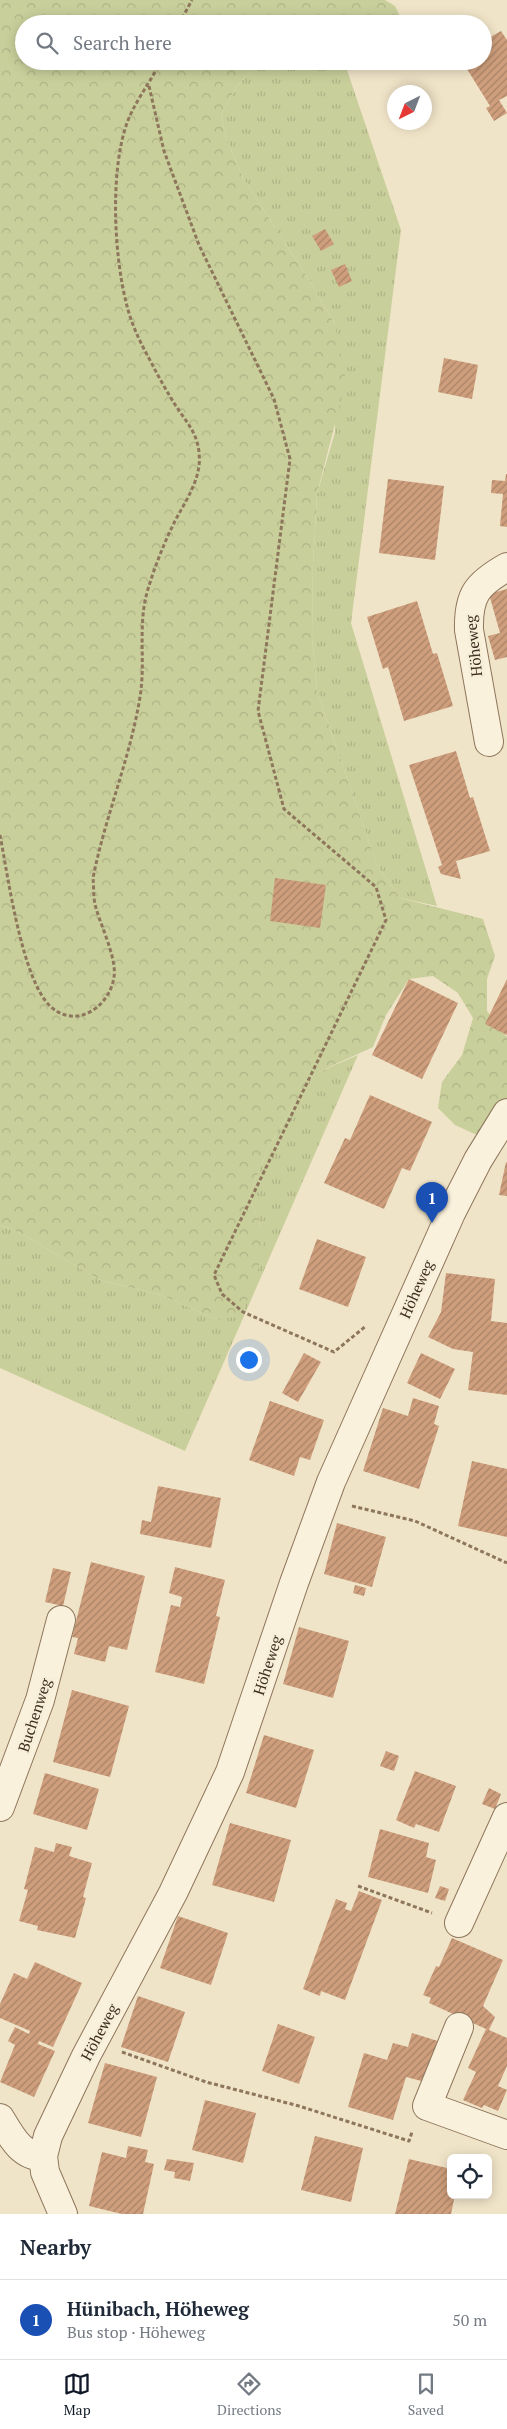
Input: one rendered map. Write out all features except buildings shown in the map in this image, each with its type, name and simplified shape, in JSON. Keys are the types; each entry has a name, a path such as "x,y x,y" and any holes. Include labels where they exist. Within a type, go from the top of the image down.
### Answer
{"street":[{"name":"Höheweg","path":"489,742 470,639 468,613 471,601 482,583 507,567"},
{"name":"Höheweg","path":"64,2214 50,2188 43,2156 48,2136 92,2044 173,1893 230,1772 325,1500 451,1213 478,1160 507,1113"},
{"name":"Buchenweg","path":"0,1807 40,1700 61,1620"},
{"path":"459,1923 506,1820"},
{"path":"459,2027 427,2106 507,2136"},
{"path":"0,2118 16,2143 25,2152 33,2156 43,2156"}],"path":[{"path":"184,15 192,0"},
{"path":"0,835 19,934 40,994 50,1007 60,1014 71,1017 92,1012 103,1003 110,992 115,975 112,959 95,905 93,878 140,696 142,619 147,592 159,557 192,491 198,474 200,453 194,433 175,404 135,331 122,277 116,207 116,176 126,125 134,107 149,86 157,70"},
{"path":"149,86 164,151 192,228 274,399 290,459 258,711 284,809 376,887 386,920 214,1275 222,1294 242,1312 334,1352 366,1325 368,1362 381,1371"},
{"path":"325,1500 415,1521 507,1564"},
{"path":"358,1886 459,1923"},
{"path":"92,2044 125,2053 206,2082 299,2106 409,2141 420,2114 427,2106"}],"green space":[{"path":"0,0 385,0 395,6 400,15 15,15 15,70 252,70 236,87 221,115 226,138 243,178 335,324 346,381 317,494 313,563 312,638 317,691 377,865 400,898 483,919 495,956 487,979 487,1011 507,1037 507,1113 490,1141 455,1125 438,1108 442,1082 462,1055 473,1018 458,993 433,976 409,979 386,1015 373,1047 314,1074 270,1144 249,1195 261,1228 264,1248 243,1312 234,1317 218,1320 161,1295 100,1280 20,1233 0,1225"},
{"path":"252,70 347,70 401,230 351,623 437,906 400,898 377,865 317,691 312,638 313,563 317,494 335,432 335,324 243,178 226,138 221,115 236,87"},
{"path":"358,1055 185,1451 0,1368 0,1225 20,1233 100,1280 161,1295 218,1320 261,1228 249,1195 270,1144 314,1074"}],"place":[{"name":"Hünibach, Höheweg","path":"432,1223"}]}
